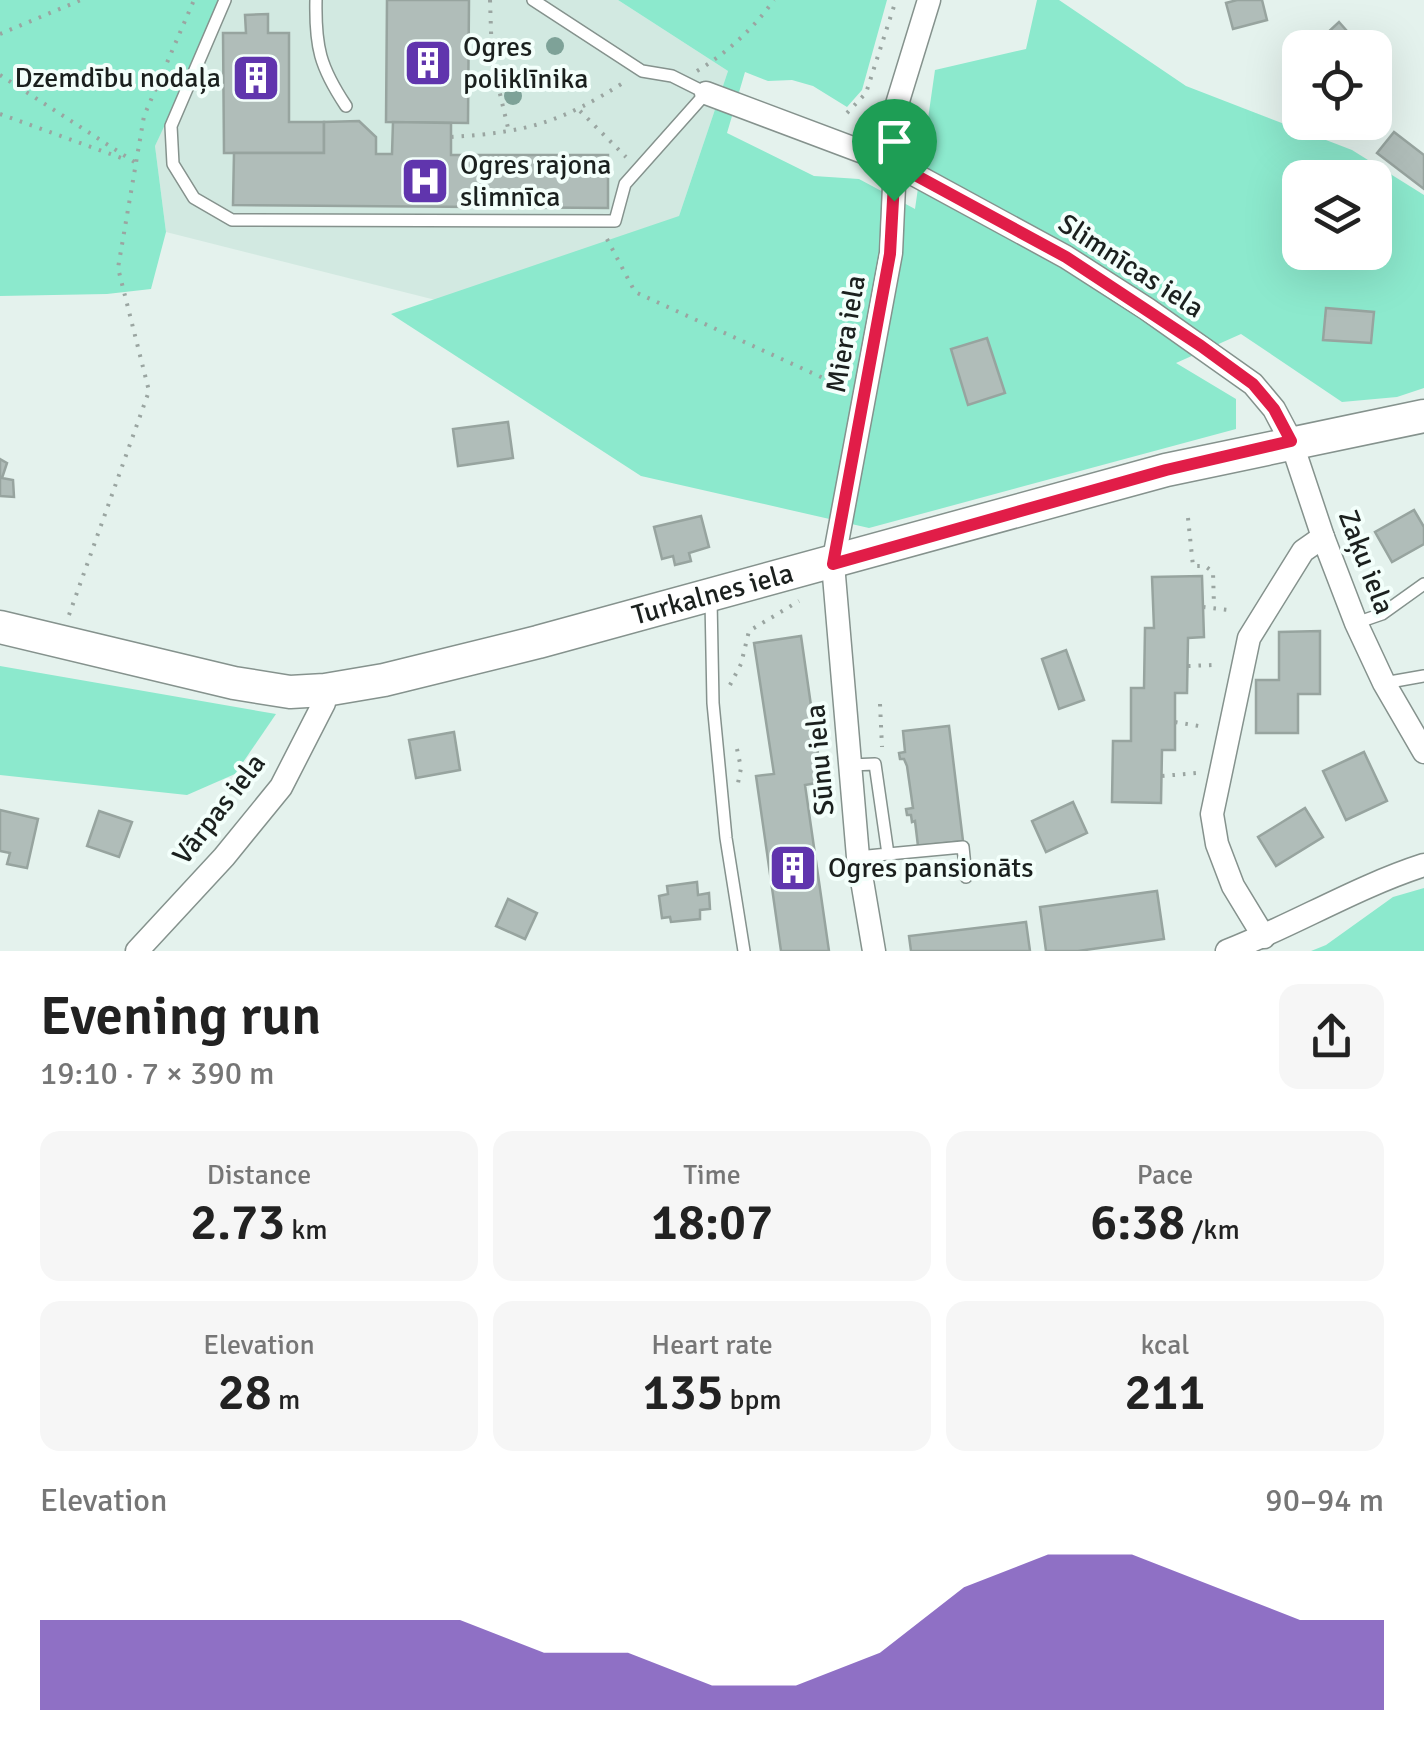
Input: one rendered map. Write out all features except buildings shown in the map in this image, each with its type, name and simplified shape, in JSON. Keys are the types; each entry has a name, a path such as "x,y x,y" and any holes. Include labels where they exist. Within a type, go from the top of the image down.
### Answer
{"main road":[{"name":"Turkalnes iela","path":"0,626 234,682 290,692 325,690 384,680 519,647 1166,470 1424,416"}],"street":[{"name":"Miera iela","path":"833,564 890,254 895,164 886,140 929,0"},
{"name":"Slimnīcas iela","path":"706,93 895,164 1066,257 1253,384 1274,409 1291,441"},
{"name":"Zaķu iela","path":"1291,441 1356,622 1384,683 1424,752"},
{"path":"1264,936 1233,886 1217,844 1212,814 1249,638 1303,551 1323,538"},
{"name":"Sūnu iela","path":"833,564 858,857 874,951"},
{"name":"Vārpas iela","path":"138,951 224,857 281,787 324,703 325,690"},
{"path":"1228,951 1386,878 1424,865"}],"lane":[{"path":"225,0 171,126 173,164 194,198 232,220 614,221 625,184 706,93"},
{"path":"316,0 315,35 320,59 346,106"},
{"name":"Slimnīcas iela","path":"533,0 642,71 682,81 706,93"},
{"path":"1356,622 1382,614 1424,584"},
{"path":"711,596 713,703 744,951"},
{"path":"1384,683 1424,676"},
{"path":"849,765 875,764 888,854"},
{"path":"858,857 963,847 966,876"}],"path":[{"path":"0,34 81,0"},
{"path":"61,639 149,392 118,268 144,116 194,0"},
{"path":"490,0 492,60 509,132"},
{"path":"682,81 719,58 756,24 774,0"},
{"path":"848,114 866,93 896,0"},
{"path":"450,137 540,126 580,111 642,71"},
{"path":"0,75 136,162"},
{"path":"580,111 638,169"},
{"path":"0,114 136,162"},
{"path":"598,221 635,292 854,392"},
{"path":"1188,518 1192,566 1205,566 1213,572 1214,606"},
{"path":"728,688 742,664 749,631 802,599"},
{"path":"1203,607 1228,610"},
{"path":"1188,666 1213,665"},
{"path":"880,704 883,757"},
{"path":"1175,722 1210,728"},
{"path":"722,796 741,780 736,745"},
{"path":"1162,776 1219,772"}],"shaded area":[{"name":"Ogres rajona slimnīca","path":"217,0 618,0 728,71 679,216 658,356 166,232 155,146"}],"green space":[{"path":"0,0 220,0 155,146 166,232 151,289 0,296"},
{"path":"618,0 887,0 862,90 847,107 813,86 792,80 768,81 745,72 727,133 814,176 859,179 915,209 935,70 1026,49 1037,0 1059,0 1186,86 1282,123 1282,140 1326,140 1368,160 1282,160 1282,270 1392,270 1392,175 1424,195 1424,388 1397,397 1342,402 1241,334 1176,363 1236,399 1236,429 869,528 641,476 391,314 679,216 728,71"},
{"path":"0,666 276,714 235,774 187,795 0,775"},
{"path":"1424,888 1424,951 1311,951 1326,945 1393,897"}],"place":[{"name":"Ogres poliklīnika","path":"428,63"},
{"name":"Dzemdību nodaļa","path":"256,78"},
{"name":"Ogres rajona slimnīca","path":"425,181"},
{"name":"Ogres pansionāts","path":"793,868"}],"route":[{"path":"895,164 1066,257 1148,309 1253,384 1274,409 1291,441 1166,470 833,564 874,350 890,254 894,201 895,164"}]}
